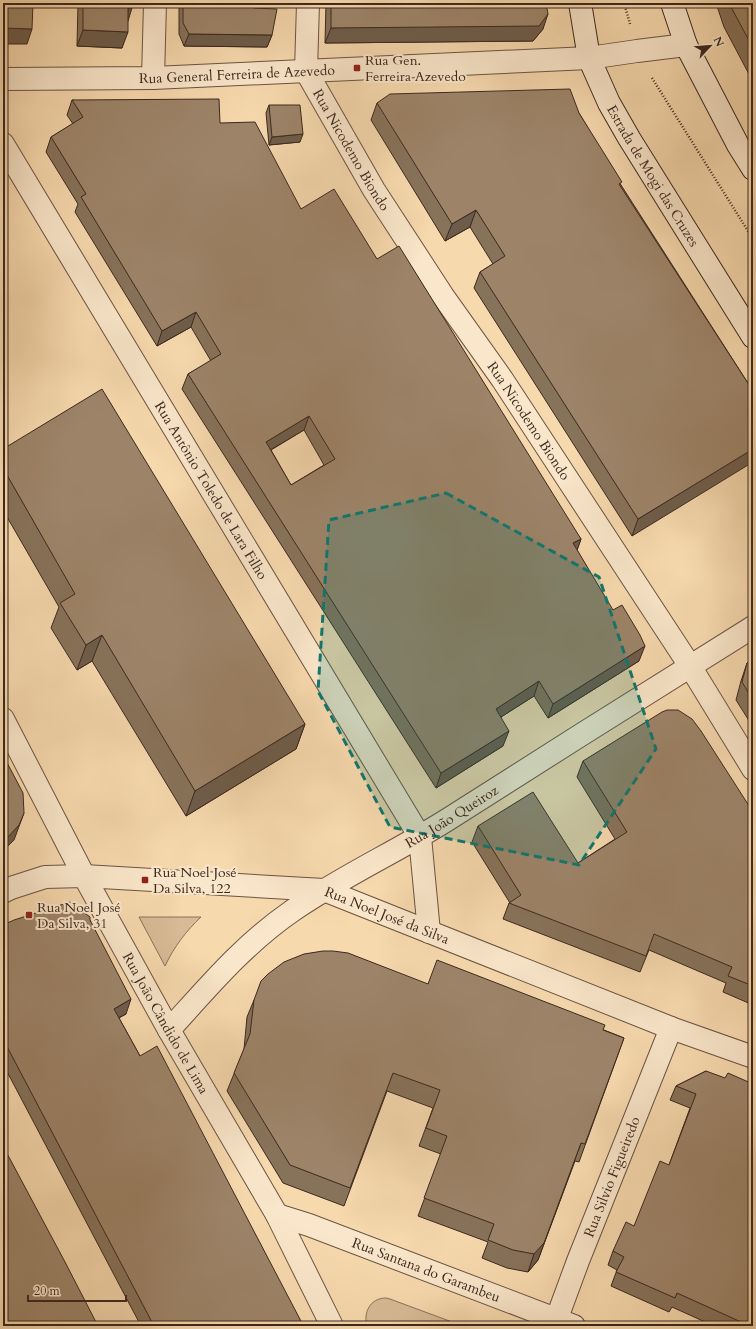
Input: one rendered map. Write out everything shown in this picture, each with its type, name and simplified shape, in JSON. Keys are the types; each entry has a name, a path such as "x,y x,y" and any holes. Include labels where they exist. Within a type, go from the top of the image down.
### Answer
{"street":[{"path":"153,78 155,3"},
{"path":"306,71 308,3"},
{"name":"Estrada de Mogi das Cruzes","path":"580,3 589,58 609,103 629,138 753,337"},
{"path":"672,3 686,45 738,145 753,169"},
{"name":"Rua General Ferreira de Azevedo","path":"3,79 153,78 589,58 686,45"},
{"name":"Rua Nicodemo Biondo","path":"306,71 374,190 443,296 502,379 690,666 753,769"},
{"name":"Rua Antônio Toledo de Lara Filho","path":"3,144 420,837"},
{"name":"Rua João Queiroz","path":"169,1030 221,972 248,945 291,912 324,890 420,837 753,627"},
{"name":"Rua João Cândido de Lima","path":"3,719 84,876 169,1030 278,1215 332,1326"},
{"path":"420,837 429,932"},
{"name":"Rua Noel José da Silva","path":"3,892 45,877 84,876 324,890 671,1028 753,1057"},
{"name":"Rua Silvio Figueiredo","path":"561,1324 578,1261 671,1028"},
{"name":"Rua Santana do Garambeu","path":"278,1215 316,1228 561,1324"}],"path":[{"path":"624,3 637,51 753,239"}],"highlighted area":[{"path":"446,493 599,577 656,749 579,865 390,827 318,691 329,520"}],"shaded area":[{"path":"139,917 201,917 190,928 172,952 165,966"},
{"path":"386,1298 463,1326 367,1326 366,1316 369,1307 372,1303"}],"building":[{"path":"3,3 33,3 32,29 3,28"},
{"path":"83,3 132,3 132,8 128,8 128,32 83,30"},
{"path":"183,3 254,3 254,8 277,9 272,35 189,34 183,23"},
{"path":"331,3 546,3 548,14 539,26 331,28"},
{"path":"730,3 753,3 753,48 731,7"},
{"path":"570,89 579,113 622,182 619,184 753,391 753,449 638,519 480,272 505,256 476,210 452,224 377,103 390,94"},
{"path":"219,99 220,123 255,122 301,209 334,189 377,259 399,246 581,539 573,543 613,610 622,605 645,646 553,704 539,681 496,709 509,731 441,773 188,374 221,354 196,312 162,331 81,197 86,194 51,137 83,117 72,100","holes":["309,416 335,459 291,485 266,442"]},
{"path":"269,105 300,105 303,134 272,137"},
{"path":"102,389 305,724 195,791 102,635 86,645 60,603 75,594 3,468 3,449"},
{"path":"753,660 753,700 742,682 747,663"},
{"path":"667,710 678,710 692,719 753,812 753,986 728,976 732,967 654,934 646,956 509,903 521,895 478,826 533,792 578,863 627,832 583,761"},
{"path":"3,755 23,793 24,813 19,825 7,838 3,840"},
{"path":"70,902 90,917 90,920 131,999 114,1009 140,1056 157,1046 303,1325 154,1326 3,1039 3,925"},
{"path":"323,951 348,953 428,984 437,960 605,1025 603,1030 624,1038 585,1144 581,1143 544,1243 534,1254 513,1250 488,1240 494,1224 424,1198 447,1136 426,1128 440,1090 393,1073 350,1188 290,1165 234,1073 250,1034 254,1000 261,981 284,962 304,954"},
{"path":"706,1071 725,1078 728,1073 753,1084 753,1326 677,1293 675,1298 616,1272 624,1257 613,1251 626,1222 634,1226 660,1161 669,1165 696,1094 676,1086"},
{"path":"3,1146 65,1262 98,1326 3,1326"}],"place":[{"name":"Rua Gen. Ferreira Azevedo","path":"357,68"},
{"name":"Rua Noel José Da Silva, 122","path":"145,880"},
{"name":"Rua Noel José Da Silva, 31","path":"29,915"}]}
